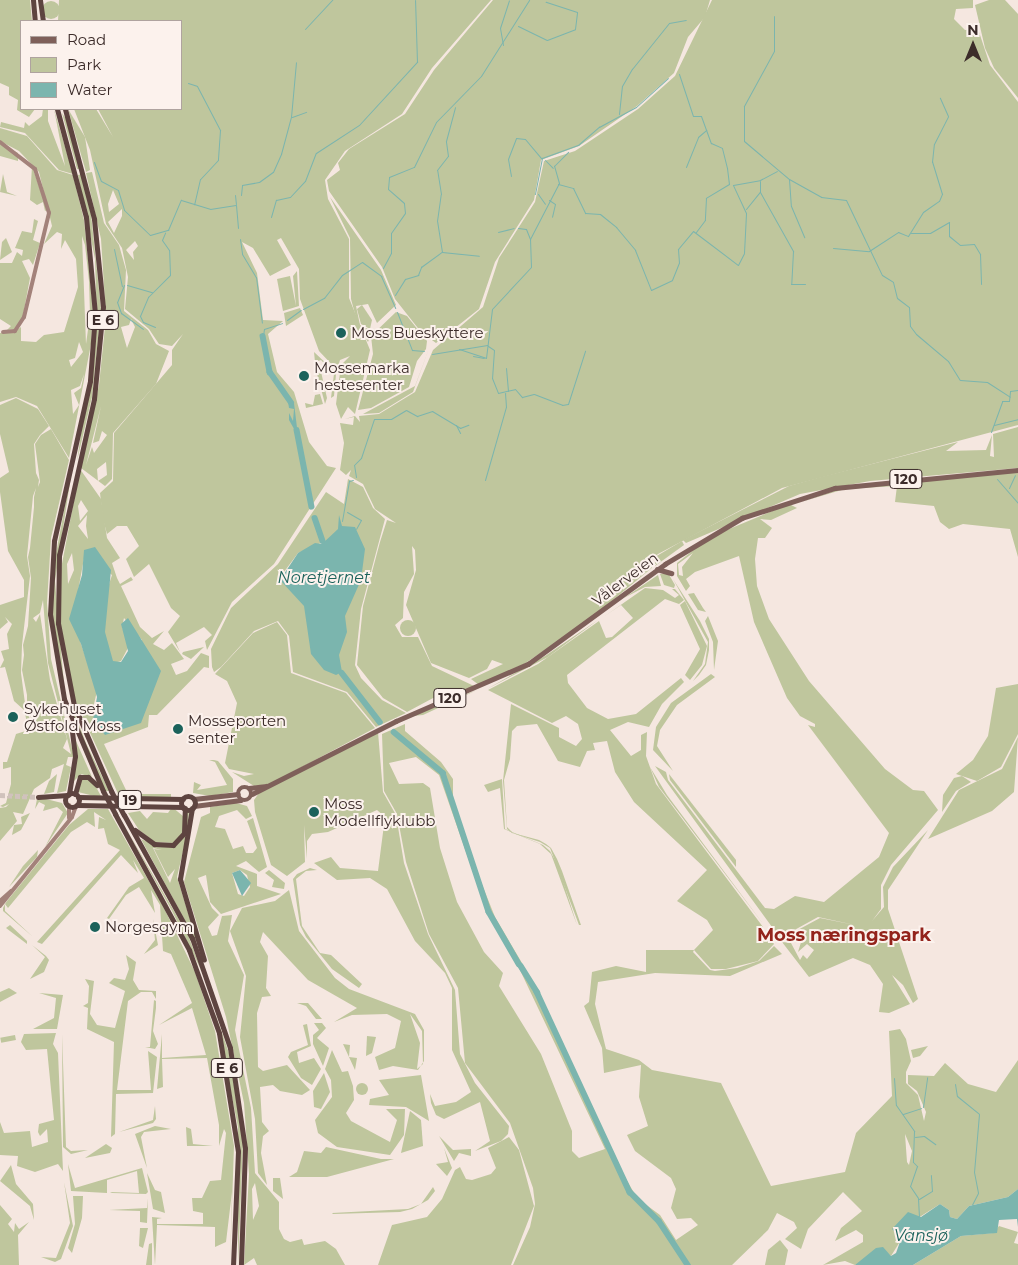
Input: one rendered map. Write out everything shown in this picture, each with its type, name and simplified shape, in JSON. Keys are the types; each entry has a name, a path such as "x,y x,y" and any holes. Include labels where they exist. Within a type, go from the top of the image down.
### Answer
{"highway":[{"path":"32,0 36,20"},
{"path":"40,0 43,20"},
{"name":"E 6","path":"57,110 77,179 92,249 95,314 90,381 54,541 50,598 55,659 69,715 75,756 73,795"},
{"name":"E 6","path":"65,110 82,169 100,259 102,329 97,380 59,555 59,632 74,705 111,791 207,973"},
{"name":"E 6","path":"69,715 103,791 189,950 219,1033 238,1151 233,1265"},
{"name":"E 6","path":"73,795 75,782 84,776 103,791"},
{"path":"68,804 73,795"},
{"path":"73,795 76,805"},
{"name":"19","path":"38,797 73,795 194,799"},
{"name":"19","path":"51,797 76,805 193,807"},
{"path":"183,799 184,808"},
{"path":"193,807 194,799"},
{"name":"E 6","path":"193,807 180,864 180,888 230,1048 242,1110 246,1187 240,1265"},
{"name":"E 6","path":"127,821 146,840 169,845 183,836 184,808"}],"main road":[{"name":"Vålerveien","path":"252,794 374,731 543,656 657,569 715,531 813,494 879,482 1018,470"},
{"path":"657,569 671,573"},
{"name":"Vålerveien","path":"249,788 272,785"},
{"path":"249,788 252,794"},
{"name":"120","path":"194,799 238,794 249,788"},
{"path":"238,794 241,800"},
{"name":"120","path":"193,807 241,800 248,801 252,794"}],"street":[{"path":"0,142 36,169 49,210 24,318 15,331 3,332"},
{"path":"68,804 69,820"},
{"path":"0,906 69,820 76,805"},
{"path":"0,901 11,891"}],"green space":[{"path":"0,0 30,0 32,20 20,20 20,110 34,110 29,117 17,110 18,100 9,95 9,87 0,83"},
{"path":"59,0 491,0 432,68 402,114 345,151 325,180 328,199 349,239 349,298 370,350 355,414 348,407 341,419 336,404 341,365 350,356 340,360 337,370 319,351 300,299 299,269 281,238 277,240 291,265 270,276 253,248 242,242 257,273 263,320 283,321 268,334 277,372 294,392 309,442 327,466 336,468 274,564 232,602 207,650 205,641 212,635 204,627 176,643 180,652 168,632 180,616 171,608 149,564 134,577 126,559 139,546 127,526 117,526 107,534 103,519 100,493 113,481 114,433 172,365 172,350 183,334 172,346 159,344 149,329 125,309 128,277 122,248 106,224 90,150 74,110 97,110 113,137 99,110 182,110 182,20 58,20","holes":["113,190 119,204 109,212 108,204","122,209 122,216 114,233 108,222","135,241 138,246 133,252 134,260 126,250"]},
{"path":"493,0 710,0 705,17 688,37 674,73 637,106 579,146 541,160 534,200 495,262 479,309 436,343 421,332 395,299 382,267 329,191 327,180 340,170 338,163 349,149 405,114 434,70"},
{"path":"712,0 973,0 973,8 956,9 954,19 965,30 978,29 990,65 1018,102 1018,425 782,488 658,554 651,560 653,567 584,624 524,664 479,685 471,679 503,664 492,660 487,669 469,678 431,663 406,605 416,570 415,550 412,546 414,574 404,592 403,618 395,625 402,637 418,637 432,666 474,686 433,702 435,697 407,712 383,698 357,665 363,606 380,542 387,520 396,523 375,509 363,484 349,476 351,470 346,475 340,470 344,443 340,423 353,425 354,417 345,419 355,416 360,422 359,416 379,414 415,392 433,350 483,307 499,258 535,202 544,161 575,151 638,109 675,76"},
{"path":"989,0 1005,0 1018,14 1018,98 994,68 985,48 975,5"},
{"path":"47,1 55,1 60,6 58,17 47,19 42,14 42,6"},
{"path":"43,110 48,110 48,121 65,166 54,110 73,174 59,170 25,133 0,127 1,122 24,128 25,122 29,126 42,116"},
{"path":"68,110 85,137 90,170 86,172"},
{"path":"62,113 66,119 80,169 77,169"},
{"path":"0,128 27,136 57,170 73,175 84,220 93,307 91,344 69,458 37,406 16,397 0,402 0,333 13,333 21,327 21,341 36,342 44,335 64,332 78,287 76,259 65,240 61,249 62,234 57,232 44,244 52,226 39,172 19,151 0,141","holes":["82,236 85,245 89,281 90,315 86,344","79,342 83,352 71,367 69,360 75,358","84,374 81,388 74,393 79,405 73,414 71,390 80,386"]},
{"path":"0,144 18,153 18,161 0,156"},
{"path":"32,166 47,210 45,211 43,202 37,205 30,200"},
{"path":"92,172 104,223 119,245 126,270 124,311 148,330 156,344 169,351 156,384 113,433 112,479 105,486 98,481 81,468 99,385 106,317 101,239 86,173","holes":["131,319 135,327 127,348 121,327 129,325","101,406 93,443 99,441 102,431 107,435 94,453 92,447 86,465","106,462 107,475 98,481 97,469"]},
{"path":"3,174 7,192 17,196 0,192"},
{"path":"82,174 91,214 101,309 92,397 77,461 97,324 95,259 78,175"},
{"path":"330,197 381,270 396,305 377,323 368,304 356,306 360,325 372,331 368,342 358,325 351,299 350,238"},
{"path":"34,219 38,221 33,240 40,243 33,265 29,259 22,261 30,278 22,321 16,329 7,330 11,326 0,319 0,263 12,263 17,252 22,256 23,250 15,248 22,231 32,233"},
{"path":"6,238 12,252 0,260 2,242"},
{"path":"297,271 299,306 283,311 277,279 290,276 296,306 293,276"},
{"path":"362,305 372,320 370,329 361,324 357,309"},
{"path":"300,308 303,315 286,326 284,313"},
{"path":"396,312 407,316 427,341 426,349 417,361 409,387 371,408 358,410 373,354 371,336"},
{"path":"430,346 413,392 379,413 363,414 415,386"},
{"path":"314,352 336,374 334,396 331,398 334,374 321,360 315,362"},
{"path":"319,363 327,398 325,404 315,366"},
{"path":"320,394 323,404 306,408 305,403 313,405 315,395"},
{"path":"16,398 38,409 49,426 40,435 34,444 36,473 39,480 38,487 40,482 35,444 41,435 51,429 69,460 51,538 47,603 51,659 74,757 68,757 66,765 71,767 66,791 57,793 64,764 52,769 50,778 34,789 23,814 13,812 17,821 0,841 0,808 6,807 9,804 3,807 0,806 6,803 11,784 11,767 3,769 3,762 7,762 16,734 29,730 24,710 14,701 5,667 0,668 4,660 1,651 9,649 7,634 12,624 5,617 8,622 0,629 0,605 24,597 24,580 8,551 0,492 0,478 9,472 0,434 0,405","holes":["36,488 28,557 31,578 28,626 23,645 22,670 27,695 27,711 33,725 26,711 21,673 22,645 30,576 27,556 33,496","43,600 48,663 71,754 63,748 67,739 50,680 40,614 36,622 33,618 40,613"]},
{"path":"1018,427 1018,468 870,481 800,494 686,543 683,540 789,486 821,477 958,442 946,451 986,450 992,435 990,456 994,457 993,434"},
{"path":"73,463 55,581 64,684 52,620 52,575"},
{"path":"80,469 101,499 107,538 120,558 112,563 117,578 120,584 131,577 133,580 121,586 140,627 152,638 164,631 153,644 164,650 172,643 184,659 171,664 176,675 187,671 201,653 209,656 209,668 204,667 157,715 149,715 148,727 104,744 126,790 136,794 171,794 171,798 120,798 75,700 61,629 61,569","holes":["81,500 88,511 80,521 78,506","87,515 88,539 78,526","72,553 74,570 68,584 67,564","85,553 112,575 101,609 106,618 100,649 114,663 121,661 129,646 122,627 124,618 142,640 144,714 94,704 97,691 80,641 78,591"]},
{"path":"1018,471 1018,557 1010,529 963,524 949,529 940,522 934,506 895,502 897,486 845,489 801,502 840,489"},
{"path":"348,479 363,487 373,508 385,519 361,609 355,665 361,678 382,700 406,713 376,727 347,692 293,672 289,636 278,621 254,631 221,667 214,672 212,667 211,649 231,608 278,564 326,492 344,504","holes":["323,542 295,586 281,576 298,553"]},
{"path":"789,504 797,508 771,520 760,519 772,528 765,538 758,538 755,559 757,586 769,619 809,681 885,769 913,790 924,791 938,810 891,865 881,885 881,909 872,921 884,907 883,887 893,867 928,830 888,890 888,909 918,999 913,1003 903,985 892,975 910,1004 889,1013 879,1012 883,984 870,965 853,958 809,977 782,942 791,943 800,960 803,955 807,959 814,950 807,944 798,952 802,939 793,939 794,932 820,918 855,925 818,917 780,938 655,766 666,772 668,780 765,908 774,909 795,896 824,902 879,857 889,833 808,725 815,727 815,724 800,716 787,698 754,622 739,556 695,572 686,579 690,586 686,591 677,576 677,563 710,537","holes":["693,553 682,567 683,576 679,575 678,564"]},
{"path":"682,541 684,545 655,566 655,557"},
{"path":"668,573 675,585 674,588 664,585 660,574"},
{"path":"658,575 661,586 645,587 624,598"},
{"path":"673,579 700,621 709,639 706,665 693,681 705,664 708,642"},
{"path":"645,588 663,590 675,598 679,595 672,589 675,589 684,600 679,604 665,599 567,675 568,683 587,708 608,719 636,714 681,678 684,682 662,704 649,727 628,722 610,730 631,756 641,750 641,735 647,732 646,756 656,784 763,927 761,932 766,932 774,944 758,961 726,969 711,969 694,950 713,930 707,920 677,901 707,870 634,802 615,772 607,741 593,743 595,750 587,751 580,767 558,761 537,724 517,726 512,731 510,759 504,780 507,827 513,833 539,840 551,848 562,871 581,925 579,925 550,848 540,842 512,833 507,829 503,781 511,704 559,728 559,737 576,746 582,739 578,724 566,716 552,723 488,690 538,664 599,621 606,638 612,637 633,618 621,605 602,618"},
{"path":"694,593 706,612 698,610 688,594"},
{"path":"685,601 707,646 702,665 690,680 685,675 700,649 680,605"},
{"path":"708,616 718,641 714,670 713,642 705,621"},
{"path":"408,620 414,622 416,628 414,634 408,636 402,634 400,628 402,622"},
{"path":"598,620 548,657 487,689 545,656"},
{"path":"277,622 287,635 291,673 346,693 375,728 270,784 254,786 232,772 244,776 254,774 229,769 225,763 237,703 227,681 215,674 253,633"},
{"path":"204,647 191,659 182,654 183,652"},
{"path":"711,674 715,677 677,705 660,730 657,746 673,771 653,750 656,727 671,703"},
{"path":"1018,684 1018,734 1001,767 977,781 956,774 973,760 988,736 996,688"},
{"path":"477,690 423,715 412,716 419,713"},
{"path":"71,704 86,743 109,791 105,791 68,705"},
{"path":"405,724 405,731 441,762 453,779 453,799 479,877 495,917 522,963 517,965 487,912 439,775 416,757 389,763 399,784 423,783 430,788 440,848 457,902 484,952 503,973 499,986 541,1054 572,1131 572,1151 579,1158 605,1149 519,968 523,965 618,1165 637,1198 660,1215 676,1240 698,1225 691,1218 677,1219 671,1208 676,1189 671,1178 635,1151 627,1135 648,1126 639,1097 641,1065 604,1073 602,1048 584,1006 589,1002 592,972 616,966 646,972 646,950 694,950 693,952 710,970 715,971 737,968 759,961 774,946 782,954 730,976 655,973 598,982 595,1004 606,1049 639,1060 652,1070 721,1083 771,1186 845,1172 856,1133 892,1096 889,1031 900,1029 906,1039 911,1061 906,1072 906,1083 918,1095 924,1121 926,1112 917,1091 908,1084 908,1075 934,1076 945,1063 968,1084 996,1092 1018,1060 1018,1189 1008,1197 969,1206 957,1219 950,1217 949,1210 940,1204 896,1232 901,1240 891,1256 885,1251 855,1265 845,1261 823,1265 863,1242 863,1235 856,1230 835,1241 841,1228 862,1211 843,1192 808,1229 801,1249 785,1239 797,1228 794,1222 777,1213 768,1230 732,1265 513,1265 530,1227 535,1204 533,1188 510,1123 465,1063 458,988 429,934 406,862 397,814 384,791 382,734","holes":["905,1134 912,1151 909,1165 907,1162"]},
{"path":"378,732 383,792 396,815 404,863 428,934 455,990 460,1054 475,1083 509,1126 508,1134 501,1141 475,1151 490,1141 480,1102 444,1119 436,1115 431,1103 430,1094 435,1106 456,1102 471,1092 452,1050 452,988 445,973 415,941 387,889 370,878 337,880 314,863 331,857 340,868 378,871 385,817 377,810 328,832 312,834 307,841 307,859 304,825 305,862 287,876 271,865 255,812 254,800 259,793"},
{"path":"1018,737 1014,792 992,811 928,839 959,790 1002,769"},
{"path":"76,741 92,777 81,774 74,781"},
{"path":"209,760 218,761 233,779 233,792 210,796 193,793 194,782 201,785 197,790 227,785 215,762"},
{"path":"650,767 667,795 764,925 659,787"},
{"path":"57,774 54,792 44,794 49,781"},
{"path":"669,774 736,860 736,867 670,780"},
{"path":"962,776 971,782 956,791 942,812 943,795 954,778"},
{"path":"86,778 95,785 102,798 78,792 81,779"},
{"path":"502,779 505,829 543,845 550,851 563,881 577,925 551,854 540,844 504,829 500,788 488,792 484,785"},
{"path":"42,798 62,803 68,813 45,847 63,812 57,807 43,811 45,805 39,802 35,809 37,799"},
{"path":"236,803 247,806 252,816 246,819 237,810 219,816 215,827 225,829 233,849 243,846 246,853 253,853 257,848 247,821 253,818 267,867 259,872 246,861 236,866 257,874 257,886 281,894 221,914 210,902 206,875 198,878 212,908 219,915 208,927 212,936 217,935 222,916 232,915 228,941 244,975 235,1030 251,1108 255,1173 279,1202 279,1229 284,1239 290,1242 302,1239 304,1245 325,1241 336,1249 345,1265 257,1265 254,1258 244,1265 249,1174 244,1103 226,1017 184,882 201,817 210,813 210,807","holes":["240,870 247,875 250,887 244,896 238,894 232,873","255,1183 259,1206 253,1220 252,1189"]},
{"path":"172,807 183,816 183,833 173,843 155,842 139,830 128,813 140,811 147,819 153,812 168,813"},
{"path":"88,809 108,809 163,906 195,972 215,1031 234,1146 230,1265 232,1192 226,1242 215,1247 215,1227 157,1225 155,1265 152,1217 162,1218 157,1219 157,1224 203,1224 203,1213 193,1211 192,1198 202,1198 210,1181 221,1180 226,1133 224,1129 219,1146 219,1125 207,1058 162,1059 163,1087 157,1089 162,1034 162,1058 206,1055 192,1008 159,1025 192,1003 171,954 163,951 160,905 151,890 155,913 139,887 126,895 109,919 107,918 129,887 144,878 133,860 138,873 121,855 42,944 37,942 120,850 108,844 104,828 98,829 99,817 106,820 94,812 95,827 87,822 71,832 8,908 5,904 69,825"},
{"path":"187,812 189,812 187,834 177,877 198,945 141,839 160,847 177,845 185,835","holes":["153,848 162,850 154,849 168,877 175,869 170,883"]},
{"path":"30,813 21,830 12,835 14,825 22,824 21,817"},
{"path":"117,813 188,935 202,972 172,911"},
{"path":"38,850 37,857 9,887 23,866"},
{"path":"310,868 317,870 306,871 296,879 302,926 320,953 331,955 362,984 359,988 332,969 306,937 300,925 293,879 297,874"},
{"path":"269,870 285,883 284,889 272,887 274,880 265,873"},
{"path":"289,890 299,931 335,978 349,989 415,1014 424,1030 424,1061 423,1063 422,1031 410,1014 420,1043 417,1069 421,1066 418,1070 393,1066 379,1070 375,1057 395,1048 401,1021 387,1014 352,1015 334,1022 357,1008 308,980 263,932 260,942 268,956 266,988 271,996 262,997 257,1013 258,1067 263,1071 287,1065 310,1090 302,1095 280,1091 273,1085 260,1087 262,1122 269,1131 263,1136 261,1153 267,1185 258,1173 255,1119 240,1037 246,976 230,931 242,908 275,901"},
{"path":"5,904 5,911 33,937 3,911"},
{"path":"153,919 158,945 144,954 155,940"},
{"path":"10,925 27,941 27,944 6,928"},
{"path":"32,945 49,960 44,972 30,979 45,957"},
{"path":"126,955 136,962 133,980 139,990 156,991 156,999 152,992 141,992 128,1001 117,1090 151,1090 148,1051 157,1057 153,1093 116,1094 115,1134 111,1137 114,1042 87,1029 88,1008 83,1006 88,1003 89,986 85,979 94,981 90,1014 97,1025 115,1028 125,991 109,983 114,978 125,980 129,969"},
{"path":"9,988 17,993 0,1002 0,992"},
{"path":"39,993 63,995 57,1029 33,1029 54,1018 56,998"},
{"path":"154,1000 156,1001 156,1008 153,1031 158,1044 155,1049 145,1047 150,1047"},
{"path":"297,1003 308,1003 322,1019 316,1019 306,1006"},
{"path":"215,1013 229,1053 243,1143 238,1265 238,1127"},
{"path":"314,1023 322,1023 326,1028 317,1038 329,1048 323,1066 313,1044 313,1035 319,1030"},
{"path":"307,1024 311,1046 297,1052 299,1063 314,1058 321,1069 312,1085 301,1078 288,1057 291,1052 308,1045 303,1025"},
{"path":"56,1033 53,1044 58,1053 63,1171 58,1164 35,1172 17,1166 18,1156 0,1155 0,1122 4,1133 30,1131 32,1147 48,1142 47,1129 40,1136 38,1132 39,1124 54,1120 47,1049 26,1050 21,1042 24,1034"},
{"path":"62,1034 66,1147 71,1151 88,1150 71,1154 63,1147"},
{"path":"15,1035 16,1040 1,1043 0,1038"},
{"path":"367,1036 376,1037 372,1053 366,1056"},
{"path":"343,1044 350,1045 349,1057"},
{"path":"928,1046 920,1056 913,1058 911,1050"},
{"path":"332,1050 342,1072 348,1071 353,1086 354,1100 346,1113 351,1121 390,1142 397,1120 386,1109 405,1109 404,1135 390,1155 337,1147 318,1133 315,1120 332,1097 331,1080 325,1069"},
{"path":"349,1057 357,1058 355,1070"},
{"path":"324,1073 330,1092 321,1109 314,1107 313,1091"},
{"path":"421,1075 429,1121 406,1107 369,1105 370,1099 389,1095 379,1080"},
{"path":"360,1083 364,1083 368,1089 364,1095 360,1095 356,1091 356,1087"},
{"path":"155,1106 156,1119 153,1123 119,1132 153,1120"},
{"path":"410,1111 421,1120 423,1146 401,1153"},
{"path":"155,1126 171,1129 144,1132 141,1137 147,1168 135,1134"},
{"path":"186,1127 191,1129 193,1144 213,1146 187,1146"},
{"path":"439,1136 453,1150 471,1149 471,1156 459,1153 454,1161"},
{"path":"509,1137 519,1150 534,1206 511,1265 378,1265 392,1225 427,1217 442,1199 455,1170 460,1167 466,1179 472,1180 491,1174 496,1168 488,1148"},
{"path":"106,1144 112,1148 110,1153 85,1158"},
{"path":"326,1147 381,1159 394,1159 327,1177 289,1177 297,1172 304,1151 321,1153"},
{"path":"444,1148 452,1168 447,1176 436,1164 448,1162"},
{"path":"68,1164 75,1188 142,1168 148,1192 146,1194 110,1192 139,1193 137,1171 107,1180 107,1193 71,1191"},
{"path":"11,1165 16,1184 33,1204 34,1220 30,1206 0,1181"},
{"path":"147,1173 155,1190 161,1192 165,1213 153,1209"},
{"path":"273,1178 280,1178 283,1199 273,1191"},
{"path":"64,1182 73,1226 61,1259 55,1262 41,1257 56,1258 70,1223"},
{"path":"433,1187 435,1191 428,1200 421,1204"},
{"path":"73,1196 83,1196 82,1218 72,1253 68,1248 75,1224"},
{"path":"148,1198 147,1223 140,1222 140,1211 109,1210 147,1208"},
{"path":"421,1204 412,1209 400,1212 332,1213 408,1209"},
{"path":"0,1205 12,1219 8,1224 14,1232 15,1223 19,1229 29,1222 18,1235 19,1265 0,1265"},
{"path":"999,1226 1018,1232 1014,1243 1018,1244 1018,1265 913,1265 961,1236 993,1233"},
{"path":"140,1228 148,1228 143,1248 139,1246"},
{"path":"780,1240 788,1250 785,1265 765,1265 768,1250"},
{"path":"152,1243 152,1265 146,1265 149,1244"}],"water":[{"path":"287,395 294,403 298,436 289,420 289,413 293,421 294,409 289,408"},
{"name":"Noretjernet","path":"339,515 342,526 355,527 365,549 361,580 345,616 347,632 339,655 342,672 336,675 324,670 311,654 304,606 280,580 298,553 315,543 322,544 338,529"},
{"path":"95,547 111,570 105,632 113,661 121,662 128,651 121,624 128,618 161,671 141,723 105,735 93,720 97,697 81,644 69,619 82,575 84,550"},
{"path":"240,870 251,883 242,896 232,873"},
{"name":"Vansjø","path":"1018,1189 1018,1227 1017,1219 999,1220 997,1233 961,1236 913,1265 855,1265 876,1248 883,1247 891,1256 896,1253 901,1239 892,1229 908,1212 921,1217 940,1204 949,1210 950,1217 957,1219 969,1206 1008,1197"}],"waterway":[{"path":"305,29 332,0"},
{"path":"271,217 276,200 290,197 305,181 316,153 359,125 417,62 415,0"},
{"path":"503,45 500,28 509,0"},
{"path":"383,268 391,253 391,233 405,213 404,203 388,189 389,177 414,167 436,122 481,76 529,0"},
{"path":"518,26 547,40 575,29 577,12 546,2"},
{"path":"774,16 774,51 744,106 744,141 789,179 791,206 804,237"},
{"path":"619,114 622,86 632,69 669,23 686,20"},
{"path":"241,195 242,185 259,182 273,172 281,154 291,117 296,62"},
{"path":"679,74 693,116 701,116 711,143 722,148 729,184 706,198 705,220 696,232"},
{"path":"535,194 542,158 578,145 599,127 636,107 668,78"},
{"path":"188,83 197,86 220,130 218,160 200,179 194,204"},
{"path":"833,248 869,251 898,232 908,236 923,212 939,201 942,194 932,162 934,144 948,116 940,98"},
{"path":"442,252 437,221 441,194 437,170 448,156 446,141 455,107"},
{"path":"292,117 306,112"},
{"path":"686,167 698,137 706,130"},
{"path":"511,176 508,159 516,138 525,139 541,158"},
{"path":"459,349 486,358 492,309 531,267 530,239 559,183 554,166 568,152"},
{"path":"545,160 553,168"},
{"path":"94,162 101,181 118,190 124,210 150,235 168,230 181,200 210,209 236,205 238,228"},
{"path":"558,184 573,188 585,213 600,214 616,227 635,250 651,290 672,280 679,263 678,249 693,231 738,265 744,253 746,213 733,185 760,180 777,171"},
{"path":"789,179 821,197 846,200 882,275 893,282 897,298 909,307 910,326 916,334 948,361 960,380 987,382 1010,397"},
{"path":"746,209 760,192 760,181"},
{"path":"760,192 793,251 791,284 805,284"},
{"path":"538,194 545,204"},
{"path":"235,195 236,204"},
{"path":"549,200 555,204 552,217"},
{"path":"911,233 930,233 949,222 949,236 960,245 974,244 980,254 981,284"},
{"path":"498,232 514,228"},
{"path":"518,228 526,229 530,239"},
{"path":"155,327 143,322 140,316 148,297 170,275 169,250 162,240 165,233"},
{"path":"240,239 242,254 256,277 262,323"},
{"path":"114,249 122,286"},
{"path":"395,295 405,279 418,275 421,267 442,252 479,256"},
{"path":"303,309 324,298 342,275 362,262 381,276 395,308"},
{"path":"124,285 117,302 121,313 143,329"},
{"path":"127,285 152,292"},
{"path":"287,320 301,310"},
{"path":"397,312 412,350 424,351"},
{"path":"263,336 264,329 282,323"},
{"path":"263,336 270,372 291,402"},
{"path":"432,354 487,345"},
{"path":"488,346 494,350 492,378 498,393 515,389 522,397 534,394 562,405 568,404 585,351"},
{"path":"473,356 484,358"},
{"path":"506,368 508,391"},
{"path":"1018,390 1018,401"},
{"path":"991,432 1002,401 1009,401 1010,391 1018,390"},
{"path":"485,480 506,407 505,393"},
{"path":"356,477 354,465 361,458 374,419 391,419 406,410 417,416 432,411 460,428 468,425"},
{"path":"994,425 1018,419"},
{"path":"456,425 460,433"},
{"path":"297,430 312,507"},
{"path":"1009,488 1015,475"},
{"path":"997,479 1018,503"},
{"path":"342,521 349,481 353,480"},
{"path":"347,512 361,520 356,529"},
{"path":"315,518 323,541"},
{"path":"342,673 380,722"},
{"path":"394,732 443,773 489,912 519,964"},
{"path":"521,966 537,992 630,1192 659,1221 688,1265"},
{"path":"923,1107 927,1077"},
{"path":"894,1078 896,1105 914,1131 913,1162 917,1166 910,1186 918,1198 919,1217"},
{"path":"955,1084 957,1096 979,1114 974,1172 978,1193 972,1205"},
{"path":"903,1114 921,1108"},
{"path":"915,1137 924,1136 935,1144"},
{"path":"919,1199 932,1191 931,1175"}],"tunnel":[{"path":"0,795 38,797"}],"place":[{"name":"Moss Bueskyttere","path":"341,333"},
{"name":"Mossemarka hestesenter","path":"304,376"},
{"name":"Sykehuset Østfold Moss","path":"13,717"},
{"name":"Mosseporten senter","path":"178,729"},
{"name":"Moss Modellflyklubb","path":"314,812"},
{"name":"Norgesgym","path":"95,927"}],"district":[{"name":"Moss næringspark","path":"844,935"}]}
